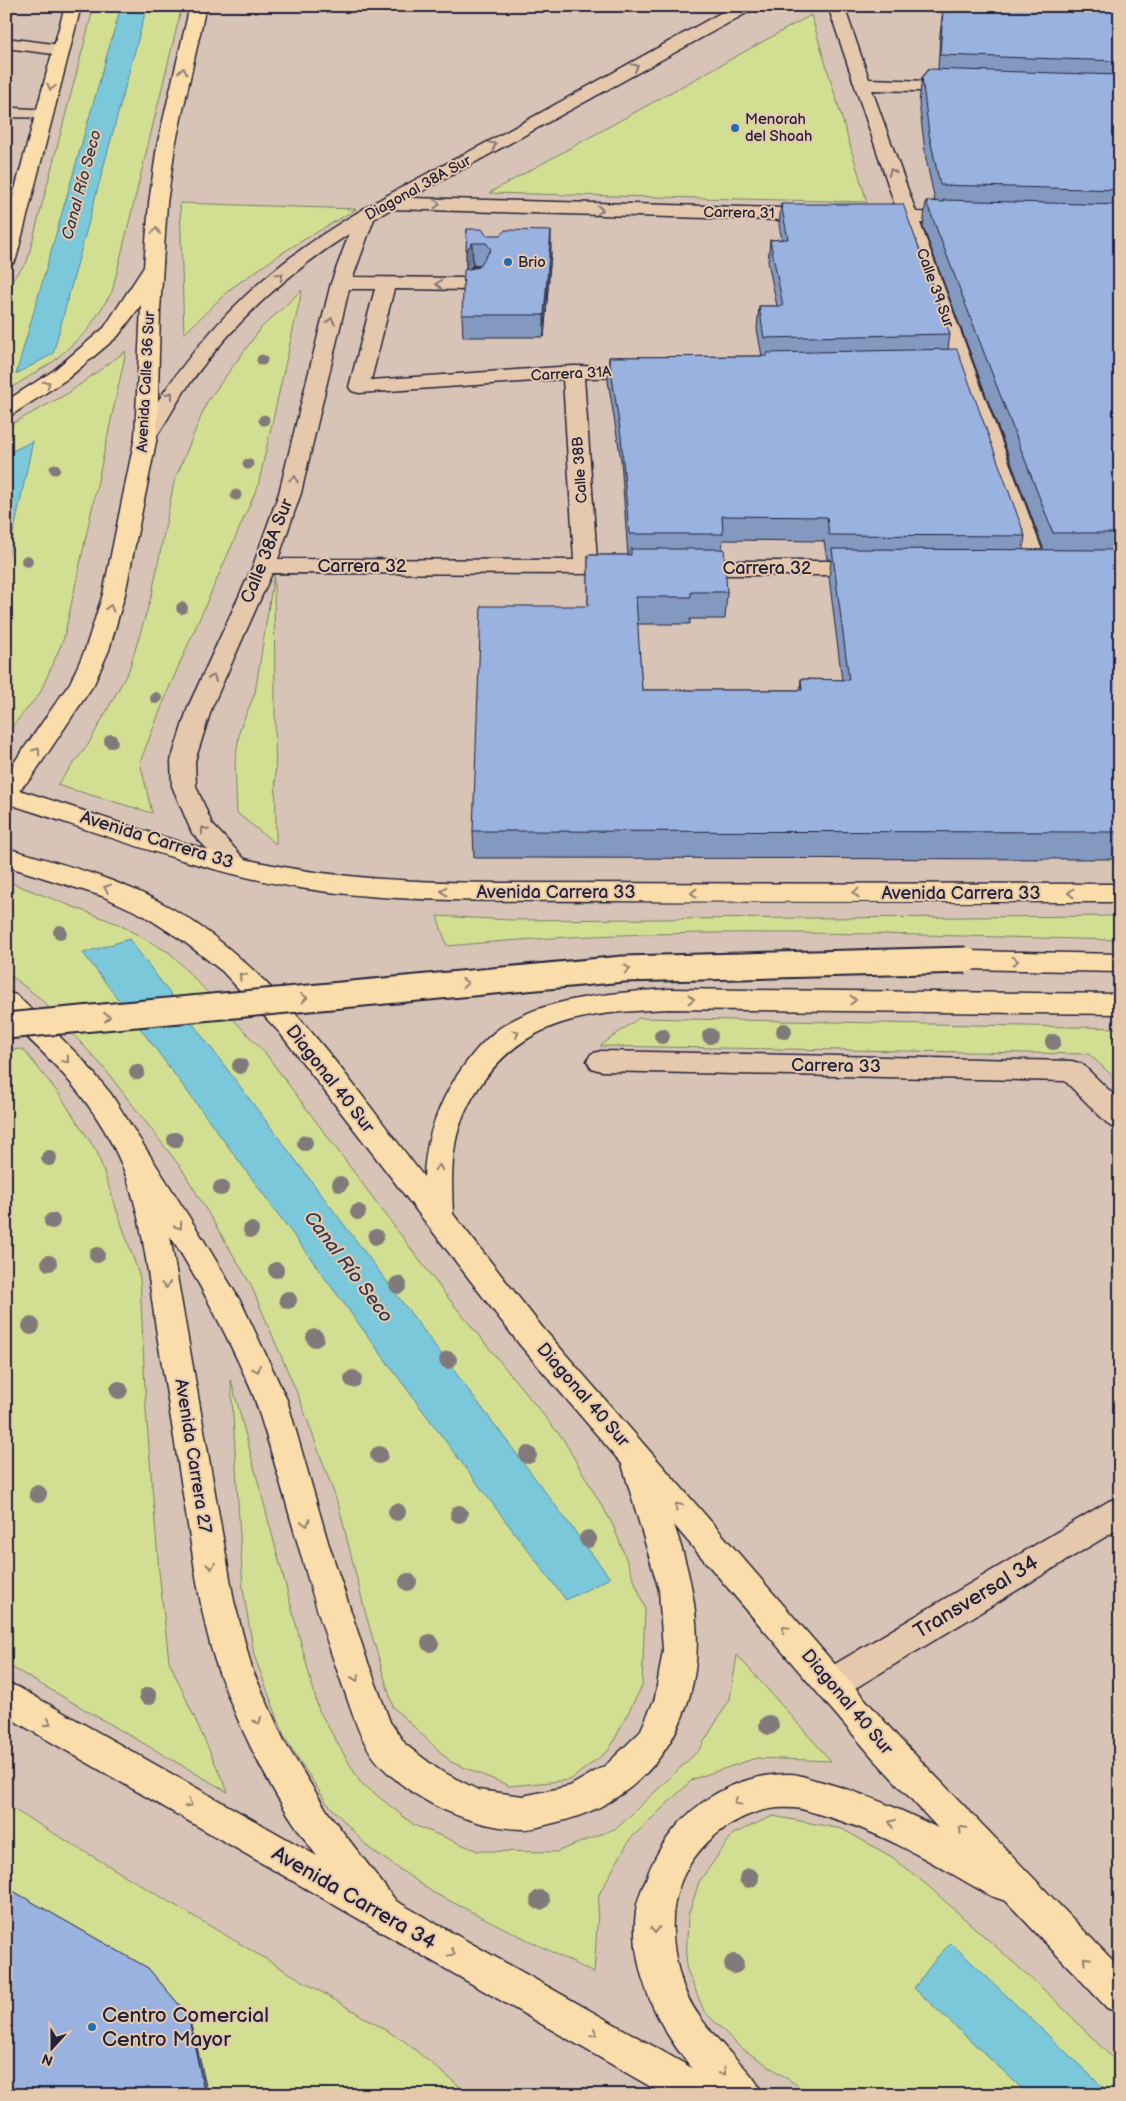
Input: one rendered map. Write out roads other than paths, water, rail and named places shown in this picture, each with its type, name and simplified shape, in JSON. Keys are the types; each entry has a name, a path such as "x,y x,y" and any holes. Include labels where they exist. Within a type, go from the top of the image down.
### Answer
{"main road":[{"path":"6,260 73,6"},
{"name":"Avenida Calle 36 Sur","path":"6,789 22,772 82,684 96,650 114,594 146,437 153,266 166,146 198,6"},
{"path":"6,410 60,375 111,332 132,303 153,266"},
{"name":"Avenida Carrera 33","path":"6,794 185,851 238,865 297,879 364,888 429,891 1120,893"},
{"name":"Diagonal 40 Sur","path":"7,857 111,890 152,909 191,934 231,964 290,1026 531,1336 886,1748 1120,1995"},
{"path":"6,1026 623,969 966,960 1120,963"},
{"path":"438,1217 441,1145 457,1099 479,1066 513,1034 557,1014 614,1002 668,999 1120,1004"},
{"name":"Avenida Carrera 27","path":"6,1002 58,1050 100,1102 125,1141 145,1193 157,1242 217,1601 235,1669 272,1754 311,1818 385,1916"},
{"path":"125,1141 193,1247 231,1313 271,1400 323,1578 376,1730 394,1756 427,1782 474,1806 523,1813 577,1801 618,1777 652,1742 672,1698 679,1642 676,1590 661,1535 633,1454"},
{"name":"Avenida Carrera 34","path":"6,1698 385,1916 703,2095"},
{"path":"744,2095 700,2046 675,2013 664,1983 656,1952 654,1911 665,1871 678,1847 710,1816 745,1797 789,1791 846,1804 902,1827 1027,1897"}],"street":[{"name":"Diagonal 38A Sur","path":"146,437 173,390 216,337 265,289 312,251 388,203 746,6"},
{"name":"Calle 39 Sur","path":"836,6 909,217 953,365 1038,569"},
{"path":"6,43 61,50"},
{"path":"862,84 971,88"},
{"path":"14,114 44,114"},
{"name":"Carrera 31","path":"388,203 518,215 844,216 976,219"},
{"name":"Calle 38A Sur","path":"238,865 216,845 201,827 184,786 183,761 200,707 264,566 290,493 341,283 365,217"},
{"path":"341,283 471,284 480,271"},
{"name":"Carrera 31A","path":"386,283 359,387 573,372 663,371"},
{"name":"Calle 38B","path":"573,372 586,567"},
{"name":"Carrera 32","path":"264,566 891,568"},
{"name":"Carrera 33","path":"601,1061 1072,1071 1120,1119"},
{"name":"Transversal 34","path":"832,1684 1120,1511"}],"water":[{"name":"Canal Río Seco","path":"121,6 147,6 53,354 16,374"},
{"path":"33,441 6,568 6,454"},
{"name":"Canal Río Seco","path":"129,939 610,1578 566,1600 505,1520 83,953"},
{"path":"951,1943 1111,2095 1029,2095 914,1988 937,1957"}],"place":[{"name":"Menorah del Shoah","path":"735,128"},
{"name":"Brio","path":"508,262"},
{"name":"Centro Comercial Centro Mayor","path":"92,2027"}]}
